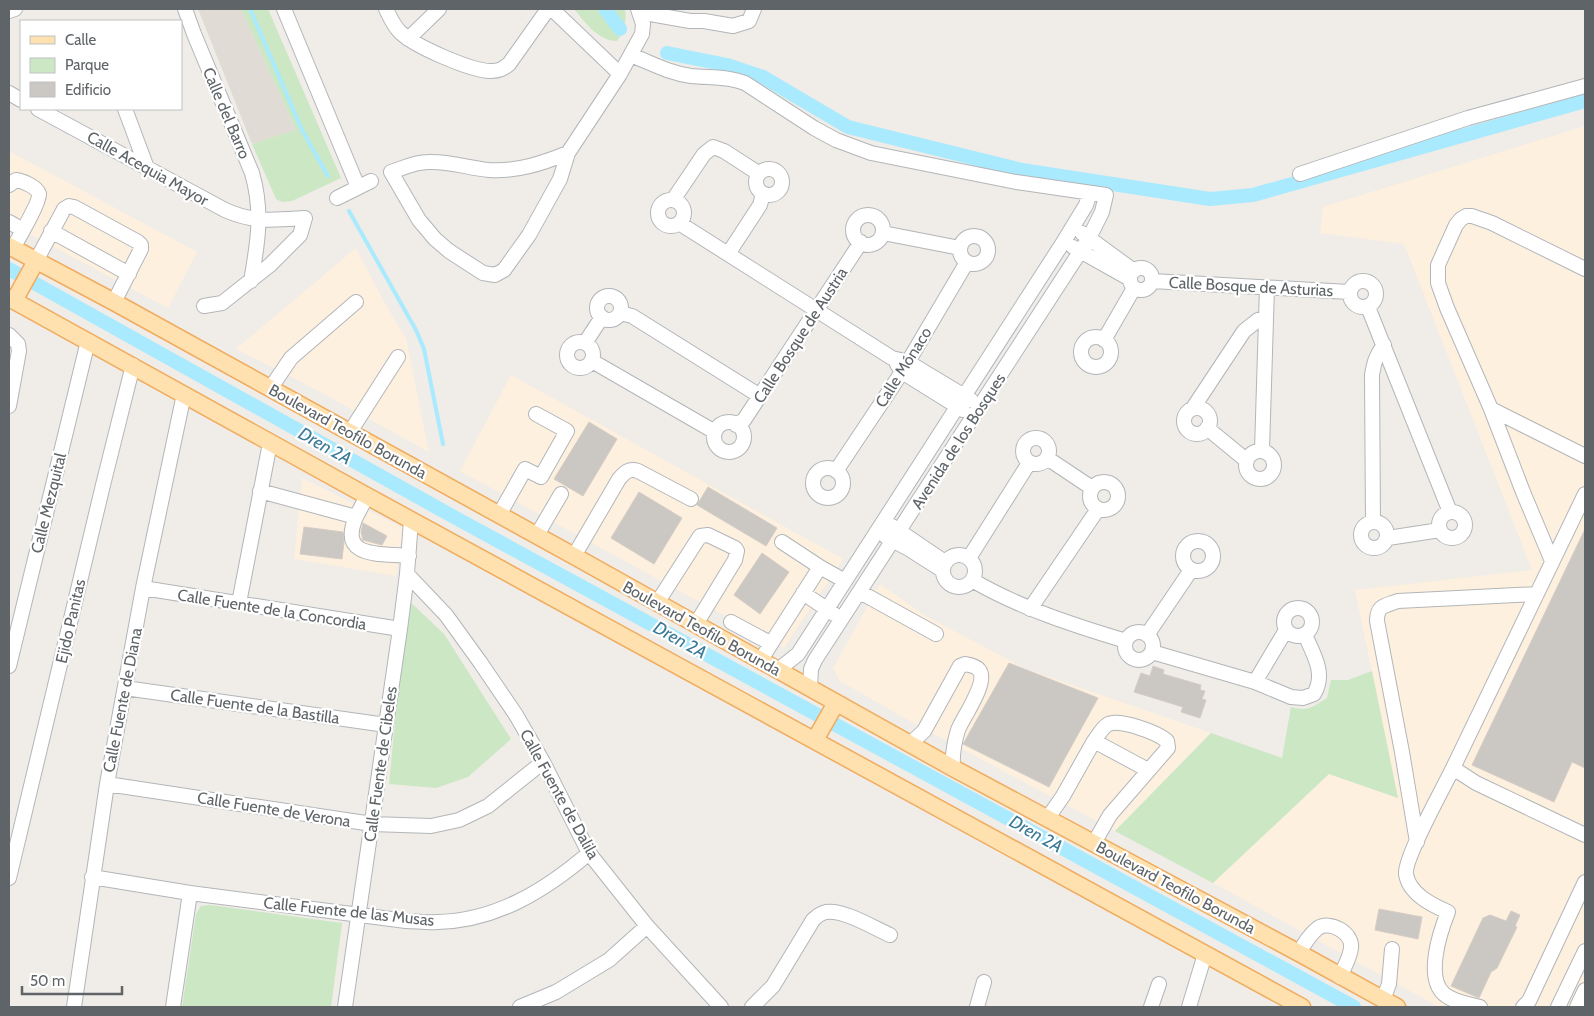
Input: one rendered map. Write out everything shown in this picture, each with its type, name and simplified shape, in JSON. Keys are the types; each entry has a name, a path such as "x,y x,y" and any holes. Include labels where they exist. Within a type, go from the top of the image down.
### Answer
{"main road":[{"name":"Boulevard Teofilo Borunda","path":"11,247 34,265 114,302 810,687 834,708 910,744 1299,953 1390,1004"},
{"path":"34,265 14,296 88,341 730,695 818,735 1302,1007"},
{"path":"818,735 834,708"}],"street":[{"path":"9,11 14,9"},
{"name":"Calle del Barro","path":"186,9 188,37 252,173 257,189 260,220 250,281"},
{"path":"284,9 365,184 337,198"},
{"path":"386,9 391,22 408,39 423,49 489,72 498,71 509,64 548,9"},
{"path":"408,39 439,9"},
{"path":"552,9 620,74"},
{"path":"568,153 540,164 511,169 490,170 427,162 413,164 391,172 419,220 435,239 472,267 483,273 495,275 504,270 529,235 560,180 568,153 631,55 642,34 643,24 639,10 690,21 701,15 733,26 749,21 754,9"},
{"path":"631,55 671,72 690,76 734,79 745,83 814,128 843,143 871,153 1016,182 1090,193"},
{"path":"1300,174 1468,118 1585,86"},
{"path":"9,93 20,99"},
{"name":"Calle Acequia Mayor","path":"40,110 225,210 250,219 260,220 305,218 300,235 250,281"},
{"path":"125,110 147,168"},
{"path":"673,200 704,154 713,147 720,149 758,174"},
{"path":"766,168 779,172 782,176 782,185 777,193 763,194 755,181 758,174 766,168"},
{"path":"9,185 12,182 20,181 38,192 36,204 23,230 11,247"},
{"name":"Avenida de los Bosques","path":"778,670 798,654 1073,227 1086,206 1090,193 1106,195 1102,212 1089,238 815,660 811,669 810,687"},
{"path":"728,254 760,206 763,194"},
{"path":"673,200 681,204 684,210 684,218 676,226 667,226 658,218 658,209 664,202 673,200"},
{"path":"34,265 64,209 69,206 74,207 141,245 141,249 114,302"},
{"path":"865,215 875,216 879,219 883,233 877,242 871,244 860,242 854,235 854,225 860,217 865,215"},
{"path":"1552,561 1491,409 1446,308 1438,283 1438,265 1456,225 1461,218 1472,216 1492,223 1585,268"},
{"path":"9,222 23,230"},
{"path":"679,223 977,411"},
{"path":"1073,227 1089,238 1133,279"},
{"path":"51,231 129,274"},
{"path":"883,233 960,248"},
{"path":"975,236 980,237 987,244 988,254 981,262 972,264 967,262 962,256 960,248 965,239 975,236"},
{"path":"1064,241 1080,252 1133,279"},
{"name":"Calle Bosque de Austria","path":"736,425 744,420 860,242"},
{"name":"Calle Mónaco","path":"836,470 905,367 967,262"},
{"path":"1104,340 1133,279"},
{"name":"Calle Bosque de Asturias","path":"1133,279 1138,290 1146,289 1152,281 1349,292"},
{"path":"204,306 222,303 250,281"},
{"path":"1364,281 1371,284 1376,294 1374,302 1368,307 1360,307 1353,303 1349,292 1356,282 1364,281"},
{"path":"1262,450 1267,287"},
{"path":"606,296 617,298 621,305 620,313 614,319 602,318 597,307 600,300 606,296"},
{"path":"270,389 290,358 356,302"},
{"path":"1368,307 1450,512"},
{"path":"620,313 632,316 760,396"},
{"path":"1193,408 1201,409 1208,414 1210,421 1208,428 1201,434 1186,429 1184,417 1193,408 1244,331 1258,320 1266,317"},
{"path":"585,343 602,318"},
{"path":"9,406 19,361 13,339"},
{"name":"Calle Mezquital","path":"9,666 88,341"},
{"path":"577,342 585,343 593,351 592,361 585,367 573,366 568,359 568,351 577,342"},
{"path":"1373,522 1372,375 1377,353 1384,345"},
{"path":"350,432 398,357"},
{"path":"592,361 715,432"},
{"name":"Ejido Panitas","path":"9,878 102,485 133,365"},
{"name":"Calle Fuente de Diana","path":"74,1007 106,784 143,588 184,394"},
{"path":"1491,409 1585,456"},
{"path":"499,515 525,469 541,477 567,431 536,414"},
{"path":"725,423 736,425 742,431 743,441 734,452 726,452 717,446 714,440 715,432 717,428 725,423"},
{"path":"1208,428 1246,460"},
{"path":"1030,439 1044,440 1049,454 1047,458 1041,464 1029,463 1023,456 1023,446 1030,439"},
{"path":"238,603 270,443"},
{"path":"1262,450 1270,455 1274,463 1272,472 1269,476 1260,479 1251,476 1246,469 1246,460 1252,452 1262,450"},
{"path":"1047,458 1092,488"},
{"path":"969,558 1029,463"},
{"path":"574,556 619,479 627,471 638,471 691,499"},
{"path":"1106,481 1115,485 1118,490 1116,504 1108,510 1098,509 1090,500 1092,488 1100,482 1106,481"},
{"path":"260,490 356,517"},
{"path":"537,535 561,494"},
{"path":"1480,1007 1451,998 1438,987 1435,973 1436,953 1440,933 1448,912 1431,904 1418,894 1406,876 1406,866 1585,494"},
{"path":"367,496 351,530 353,544 368,552 408,556"},
{"path":"1030,608 1098,509"},
{"path":"1450,512 1462,516 1466,524 1463,533 1455,538 1446,537 1440,530 1440,521 1445,514 1450,512"},
{"name":"Calle Fuente de Cibeles","path":"345,1007 400,629 411,520"},
{"path":"1388,538 1384,526 1381,523 1373,522 1363,528 1361,536 1367,546 1375,548 1383,545 1388,538 1440,530"},
{"path":"880,526 944,566"},
{"path":"657,603 700,536 708,535 735,548 737,551 735,560 696,624"},
{"path":"896,536 909,549 944,566"},
{"path":"782,542 845,581"},
{"path":"952,556 969,558 975,571 972,580 964,587 953,586 945,580 944,566 952,556"},
{"path":"760,661 820,567"},
{"path":"1147,635 1191,570"},
{"name":"Calle Fuente de Dalila","path":"407,574 446,615 516,715 543,762 589,853 647,926 716,1006"},
{"path":"972,580 993,592 1030,608 1126,641"},
{"name":"Calle Fuente de la Concordia","path":"143,588 400,629"},
{"path":"860,592 936,634"},
{"path":"803,594 842,619"},
{"path":"1417,842 1377,621 1378,611 1382,607 1398,601 1537,594"},
{"path":"1294,609 1305,610 1309,613 1313,622 1309,632 1305,635 1294,636 1286,630 1284,620 1290,611 1294,609"},
{"path":"731,622 770,643"},
{"path":"737,648 746,630"},
{"path":"1255,682 1286,630"},
{"path":"1135,633 1147,635 1153,642 1150,656 1143,660 1130,658 1126,650 1126,641 1135,633"},
{"path":"1152,652 1255,682 1291,697 1303,698 1314,694 1319,686 1320,674 1316,657 1305,635"},
{"path":"910,744 924,730 960,666 966,664 973,666 979,670 982,676 981,686 958,730 952,753 953,768"},
{"name":"Calle Fuente de la Bastilla","path":"124,688 386,725"},
{"path":"1047,819 1063,796 1094,741 1107,724 1112,722 1132,725 1163,737 1167,741 1168,748 1107,820 1094,843"},
{"path":"1094,741 1148,770"},
{"name":"Calle Fuente de Verona","path":"106,784 372,824 431,826 459,820 488,806 543,762"},
{"path":"1453,768 1476,783 1585,835"},
{"name":"Calle Fuente de las Musas","path":"92,877 190,893 406,921 438,922 472,918 507,907 536,893 562,876 589,853"},
{"path":"1523,1007 1529,1001 1585,882"},
{"path":"173,1007 190,893"},
{"path":"752,1007 772,986 813,920 819,915 833,912 890,935"},
{"path":"520,1007 556,992 609,960 647,926"},
{"path":"1299,953 1309,937 1319,927 1331,926 1345,933 1349,938 1351,946 1348,959 1340,976"},
{"path":"1390,1004 1389,984 1392,949"},
{"path":"1558,1007 1585,951"},
{"path":"1189,1007 1205,954"},
{"path":"977,1007 984,982"},
{"path":"1151,1007 1159,984"},
{"path":"1577,1007 1585,990"}],"shaded area":[{"path":"198,9 241,9 296,130 252,144"},
{"path":"1585,126 1585,1007 1439,1007 1213,883 1329,774 1398,798 1355,590 1532,570 1404,244 1320,233 1323,207"},
{"path":"9,151 197,252 168,308 9,223"},
{"path":"356,248 384,302 406,338 429,452 315,389 236,349"},
{"path":"511,375 843,559 784,648 460,471"},
{"path":"302,478 403,528 396,576 294,559"},
{"path":"880,584 924,615 1026,669 1211,733 1115,831 908,720 840,681 833,668"}],"green space":[{"path":"241,9 268,9 341,178 292,201 282,202 276,199 252,144 296,130"},
{"path":"574,9 625,9 623,30 617,41 604,38 598,34 587,25"},
{"path":"407,599 444,634 511,739 468,777 436,788 389,784"},
{"path":"1372,671 1398,798 1329,774 1213,883 1115,831 1211,733 1282,758 1291,707 1310,708 1327,698 1331,680 1348,680"},
{"path":"210,905 342,923 331,1007 182,1007 196,914 201,906"}],"building":[{"path":"589,422 617,439 583,496 554,479"},
{"path":"708,487 777,528 766,546 697,505"},
{"path":"639,492 682,518 654,564 611,538"},
{"path":"363,523 387,536 382,545 363,540 361,532"},
{"path":"304,527 343,532 342,559 300,554"},
{"path":"1585,529 1585,768 1572,762 1554,802 1472,765"},
{"path":"762,553 789,572 760,614 734,595"},
{"path":"1009,663 1098,698 1049,787 963,744"},
{"path":"1153,666 1164,670 1163,674 1201,685 1200,690 1205,691 1202,699 1206,700 1200,718 1181,712 1183,707 1134,692 1141,673 1150,676"},
{"path":"1379,909 1422,917 1418,939 1375,930"},
{"path":"1511,911 1520,915 1515,926 1517,927 1497,968 1491,972 1479,998 1451,986 1483,918 1490,915 1506,921"}],"waterway":[{"path":"250,9 302,130 328,176"},
{"path":"605,9 620,29"},
{"path":"667,53 727,65 763,77 848,127 1022,170 1210,199 1253,195 1585,101"},
{"path":"349,211 416,330 424,349 443,444"},
{"name":"Dren 2A","path":"9,269 454,517 1354,1007"}]}
